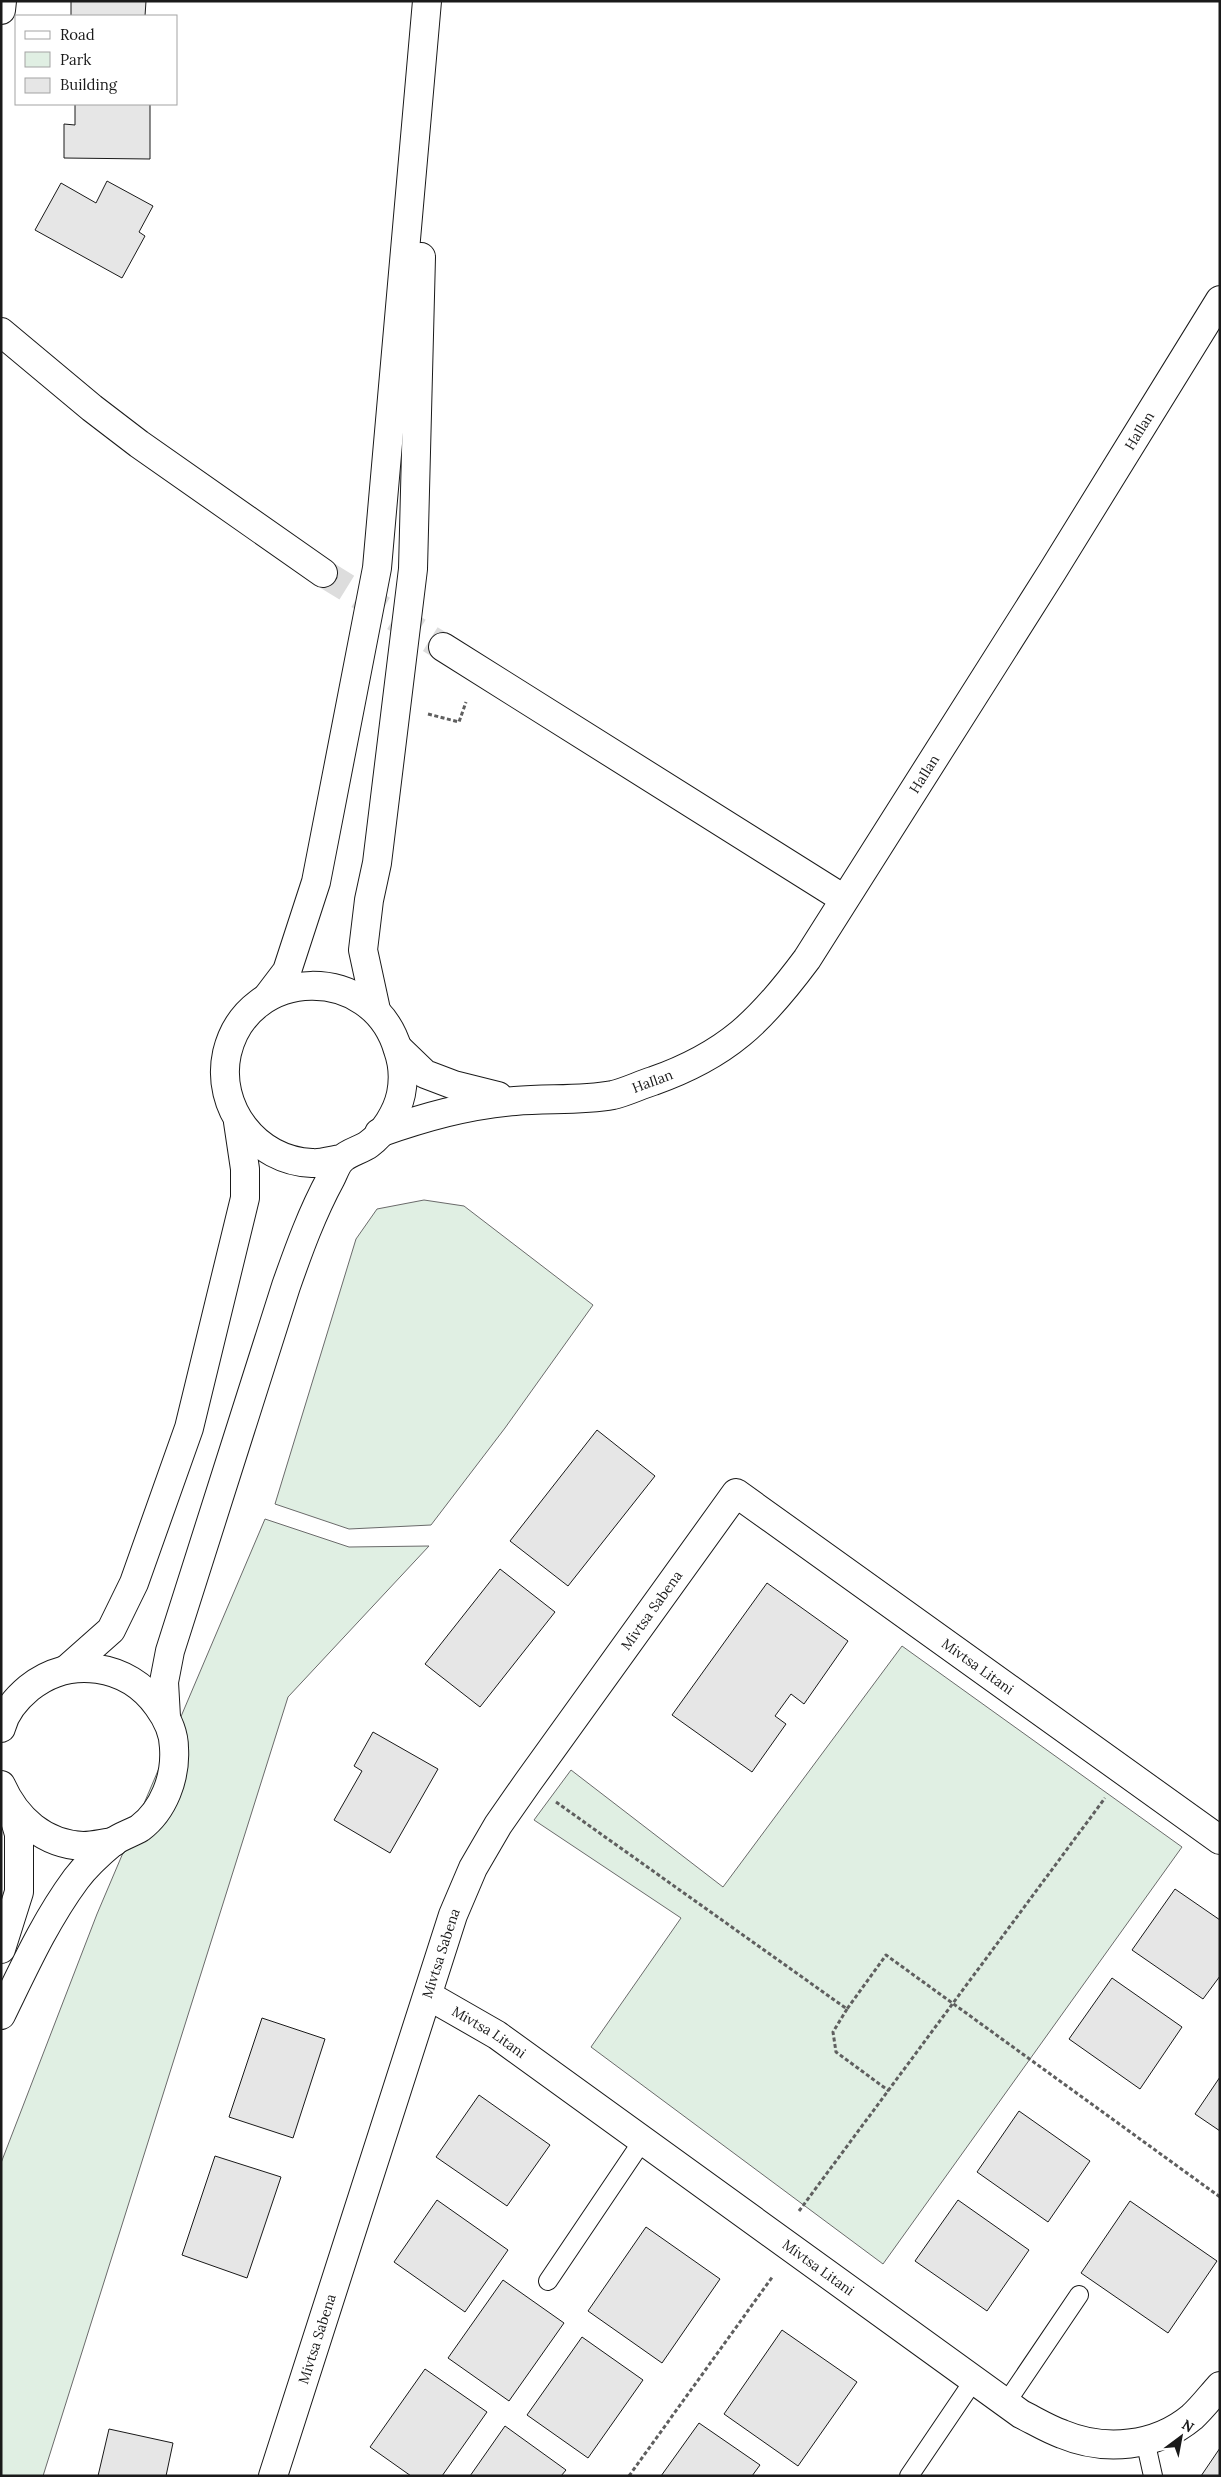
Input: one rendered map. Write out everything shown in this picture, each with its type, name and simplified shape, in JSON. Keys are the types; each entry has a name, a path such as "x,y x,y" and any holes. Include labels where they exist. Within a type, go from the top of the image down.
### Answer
{"street":[{"path":"1,10 2,1"},
{"path":"376,1010 363,950 369,900 377,863 413,569 427,1"},
{"path":"67,1669 111,1630 134,1583 189,1428 245,1198 245,1169 238,1122 227,1095 224,1067 226,1057 231,1039 246,1015 268,996 288,970 316,882 377,568 427,1"},
{"name":"HaIlan","path":"380,1133 428,1116 462,1107 517,1100 563,1101 614,1094 670,1075 713,1055 743,1032 779,997 807,959 1052,572 1220,300"},
{"path":"1,332 92,408 139,444 323,573"},
{"path":"443,647 844,899"},
{"path":"238,1122 257,1143 282,1157 312,1163 342,1159 369,1144 380,1133 389,1122 401,1094 403,1064 394,1035 376,1010 351,993 324,985 295,986 268,996"},
{"name":"HaIlan","path":"398,1048 425,1074 454,1085 517,1100"},
{"path":"1,2015 48,1919 77,1878 114,1842 141,1827 161,1805 173,1776 174,1746 166,1717 164,1682 170,1651 188,1589 286,1286 317,1204 342,1159"},
{"name":"Mivtsa Litani","path":"736,1494 1220,1840"},
{"name":"Mivtsa Sabena","path":"273,2476 454,1915 473,1868 498,1825 528,1782 736,1494"},
{"path":"1,1686 40,1679 67,1669 95,1668 123,1676 148,1693 166,1717"},
{"path":"1,1728 18,1697 40,1679"},
{"path":"6,1794 29,1826 54,1840 84,1846 114,1842"},
{"path":"1,1949 19,1892 19,1834 6,1794"},
{"name":"Mivtsa Litani","path":"429,1996 497,2035 1021,2414 1063,2435 1095,2444 1133,2444 1167,2434 1192,2416 1220,2386"}],"lane":[{"path":"548,2281 643,2140"},
{"path":"1006,2403 1079,2295"},
{"path":"910,2476 974,2380"},
{"path":"1146,2440 1153,2476"}],"path":[{"path":"396,705 459,722 477,668"},
{"path":"629,2476 889,2091 1125,1772"},
{"path":"528,1782 847,2009"},
{"path":"889,2091 836,2052 833,2032 847,2009 886,1955 954,2002 1220,2197"}],"green space":[{"path":"424,1200 464,1206 593,1305 505,1428 431,1525 349,1529 275,1504 356,1239 377,1209"},
{"path":"265,1519 349,1547 429,1546 288,1697 43,2476 1,2476 1,2163 97,1914"},
{"path":"902,1646 1182,1847 883,2264 591,2047 681,1918 534,1820 571,1770 723,1887"}],"building":[{"path":"71,1 146,1 145,15 71,15"},
{"path":"75,105 150,105 150,159 64,158 64,124 75,125"},
{"path":"107,181 153,206 139,232 145,236 122,278 35,230 61,183 96,203"},
{"path":"597,1430 655,1476 568,1586 510,1541"},
{"path":"500,1569 555,1612 480,1707 425,1664"},
{"path":"767,1583 848,1641 804,1704 791,1694 775,1716 786,1724 752,1772 672,1715"},
{"path":"373,1732 438,1769 390,1853 334,1820 362,1771 354,1766"},
{"path":"1175,1889 1220,1920 1220,1976 1203,1999 1132,1950"},
{"path":"1112,1978 1182,2027 1140,2089 1069,2039"},
{"path":"262,2018 325,2039 293,2138 229,2117"},
{"path":"1220,2077 1220,2131 1195,2114"},
{"path":"479,2095 550,2145 507,2206 436,2157"},
{"path":"1019,2111 1090,2161 1048,2222 977,2172"},
{"path":"215,2156 281,2177 247,2278 182,2255"},
{"path":"437,2200 508,2250 465,2312 394,2262"},
{"path":"958,2200 1029,2250 987,2311 915,2261"},
{"path":"1130,2201 1217,2261 1168,2333 1081,2273"},
{"path":"646,2227 720,2279 662,2363 588,2311"},
{"path":"503,2280 564,2323 509,2401 448,2358"},
{"path":"782,2330 857,2382 798,2466 724,2414"},
{"path":"582,2337 643,2380 588,2458 527,2415"},
{"path":"425,2369 487,2412 442,2476 411,2476 370,2447"},
{"path":"699,2423 760,2465 752,2476 661,2476"},
{"path":"505,2426 566,2470 561,2476 470,2476"},
{"path":"109,2429 173,2443 166,2476 98,2476"},
{"path":"1220,2448 1220,2476 1201,2476"}],"tunnel":[{"path":"323,573 443,647"}]}
